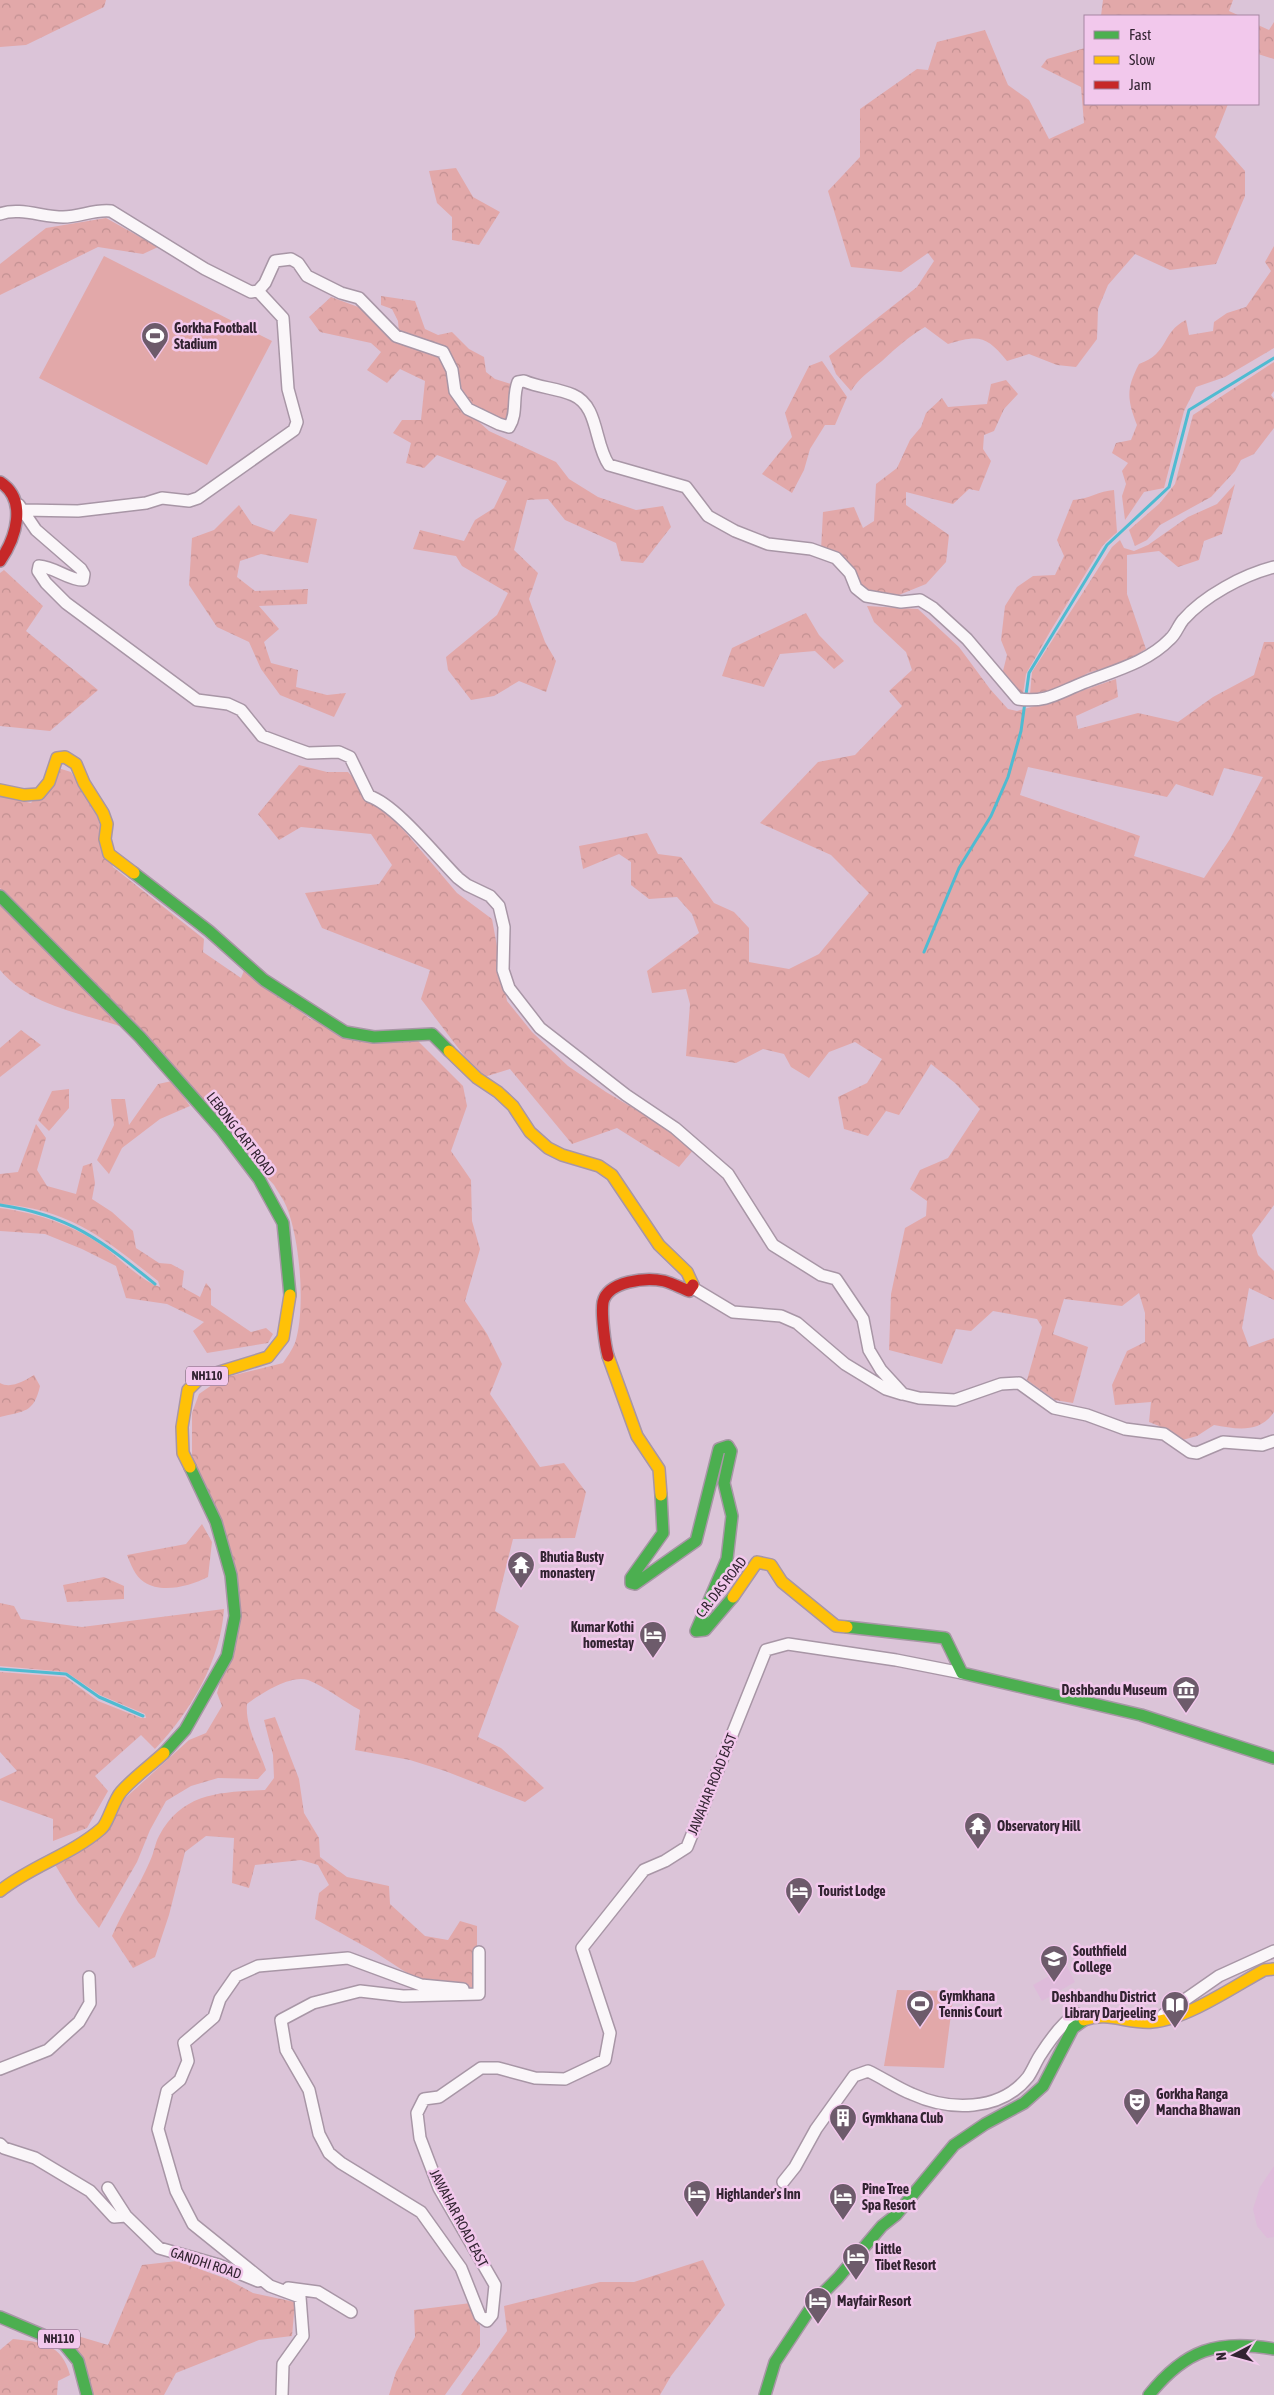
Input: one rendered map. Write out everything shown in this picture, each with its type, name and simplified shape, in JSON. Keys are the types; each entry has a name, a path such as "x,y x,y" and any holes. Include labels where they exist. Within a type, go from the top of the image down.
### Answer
{"main road":[{"path":"0,482 11,491 20,506 11,541 0,561"},
{"path":"0,790 24,797 39,795 48,786 57,758 65,757 76,764 84,783 104,813 107,824 105,840 109,854 118,863 209,931 264,980 345,1032 374,1037 432,1034 477,1078 498,1092 513,1106 530,1132 548,1148 562,1155 599,1166 612,1175 659,1245 692,1278 693,1288"},
{"name":"LEBONG CART ROAD","path":"0,896 140,1037 221,1129 259,1179 283,1223 290,1298 283,1338 268,1357 200,1378 188,1390 184,1406 182,1427 184,1453 216,1522 231,1575 235,1616 226,1656 185,1730 168,1749 121,1792 110,1808 104,1827 83,1843 6,1883 0,1891"},
{"name":"C.R. DAS ROAD","path":"693,1288 689,1291 664,1281 647,1279 616,1286 607,1294 603,1303 607,1351 611,1367 628,1404 637,1436 659,1469 663,1533 631,1578 631,1583 635,1584 696,1541 719,1448 728,1446 731,1451 724,1483 732,1516 727,1559 696,1631 705,1630 743,1584 757,1562 771,1565 782,1582 836,1626 945,1638 962,1673"},
{"path":"962,1673 1141,1715 1274,1758"},
{"path":"765,2395 775,2362 816,2300 838,2278 882,2226 896,2215 954,2145 985,2124 1024,2103 1043,2086 1073,2028 1086,2017 1098,2015 1153,2022 1174,2016 1264,1970 1274,1969"},
{"name":"NH110","path":"0,2316 15,2325 59,2339 78,2360 86,2395"},
{"path":"1149,2395 1162,2377 1182,2362 1215,2345 1249,2343 1274,2349"}],"street":[{"path":"0,214 11,211 65,217 99,209 110,211 225,280 242,289 258,291 283,318 288,389 297,422 294,430 198,498 189,501 162,498 130,505 78,511 20,506"},
{"path":"258,291 265,283 275,261 291,259 298,263 307,276 341,293 359,298 396,336 444,352 452,370 455,391 468,409 499,424 510,426 515,418 514,390 518,382 524,381 574,396 586,405 603,457 609,465 686,487 708,516 735,531 768,544 811,549 836,558 850,573 856,588 866,596 901,602 920,600 933,608 967,640 1018,699 1036,701 1123,670 1171,639 1184,620 1225,587 1274,567"},
{"path":"20,506 36,530 81,569 84,574 83,580 77,580 46,566 39,566 38,570 46,583 66,603 197,700 228,704 241,710 262,736 308,753 340,752 350,757 370,796 380,800 467,885 490,896 499,906 504,917 503,970 509,988 540,1028 626,1095 676,1128 728,1174 773,1245 821,1275 836,1279 863,1319 869,1350 881,1370 903,1394"},
{"path":"693,1288 733,1312 781,1316 803,1327 845,1364 886,1389 903,1394 919,1398 955,1400 1001,1384 1020,1384 1054,1408 1087,1415 1124,1428 1164,1434 1190,1452 1196,1453 1222,1442 1262,1445 1274,1441"},
{"name":"JAWAHAR ROAD EAST","path":"479,1994 403,1996 360,1991 313,2003 281,2020 286,2050 309,2090 319,2134 328,2153 340,2163 421,2212 461,2268 480,2316 487,2320 492,2315 495,2285 439,2188 420,2138 416,2113 424,2099 439,2097 481,2068 498,2068 535,2078 565,2079 605,2060 610,2033 582,1948 644,1870 665,1861 687,1847 766,1650 788,1644 896,1660 962,1673"},
{"path":"1153,2022 1219,1976 1274,1951"},
{"path":"282,2395 283,2364 303,2336 300,2297 270,2286 192,2224 176,2191 158,2129 167,2090 180,2080 188,2061 184,2043 214,2017 220,1999 236,1976 258,1966 348,1958 422,1985 455,1987 479,1994 479,1952"},
{"path":"0,2069 48,2050 79,2022 90,2003 89,1978"},
{"path":"783,2182 795,2167 816,2129 854,2076 868,2071 911,2094 948,2104 966,2107 996,2100 1018,2088 1029,2076 1040,2054 1068,2019 1076,2014 1086,2017"},
{"name":"GANDHI ROAD","path":"0,2144 4,2148 35,2158 90,2191 114,2217 126,2216 159,2248 219,2265 270,2286 318,2292 351,2312"},
{"path":"108,2188 126,2216"}],"shaded area":[{"name":"Southfield College","path":"1067,1966 1075,1982 1042,2001 1033,1985"},
{"path":"1274,2166 1274,2237 1267,2238 1257,2226 1253,2209 1260,2187"}],"green space":[{"path":"0,0 106,0 104,7 26,45 0,47"},
{"path":"1103,0 1233,0 1229,11 1238,15 1101,15"},
{"path":"1274,22 1274,59 1259,54 1259,25 1269,30"},
{"path":"985,30 1008,85 1029,100 1049,139 1084,123 1081,87 1041,67 1047,59 1084,48 1084,105 1228,105 1215,137 1245,171 1245,196 1216,264 1170,270 1135,254 1108,285 1098,309 1097,339 1076,367 1057,365 1029,354 1007,361 994,346 982,339 967,339 948,344 925,327 902,343 865,374 851,391 836,374 829,356 917,287 934,261 928,253 901,272 851,267 828,191 860,157 860,109 917,69 928,70 937,42"},
{"path":"456,168 473,197 500,212 479,245 452,240 452,217 437,203 429,171"},
{"path":"106,218 158,247 143,254 98,247 0,295 0,264 46,228"},
{"path":"1274,246 1274,348 1225,377 1196,387 1184,411 1164,488 1144,492 1125,520 1122,496 1126,484 1122,471 1128,463 1112,453 1116,443 1131,440 1137,425 1131,408 1129,394 1132,380 1139,364 1156,354 1172,330 1186,320 1189,335 1213,331 1214,322 1227,313 1246,307 1271,271 1265,262"},
{"name":"Gorkha Football Stadium","path":"104,256 272,341 207,465 39,378"},
{"path":"381,296 415,301 425,329 438,335 452,332 469,349 484,357 486,372 495,379 511,384 510,418 503,421 469,401 461,387 454,365 399,333 398,321 392,309 381,305"},
{"path":"331,297 361,308 381,326 441,355 469,413 489,431 556,462 569,479 598,497 636,510 663,506 671,527 643,563 621,561 616,543 565,520 548,499 527,500 514,550 538,573 529,599 545,642 556,661 546,692 519,681 494,696 471,700 448,670 446,657 497,615 508,593 462,566 456,556 413,549 420,530 464,541 475,520 494,508 507,481 437,455 424,468 406,463 411,443 393,433 402,420 421,420 425,381 400,369 387,383 367,370 381,352 371,343 320,332 309,317"},
{"path":"822,361 847,397 835,425 825,425 810,449 804,470 792,493 762,474 792,437 785,413 809,366"},
{"path":"1274,362 1274,391 1271,395 1274,399 1274,428 1254,454 1241,460 1235,471 1211,497 1160,525 1147,540 1135,546 1129,530 1160,503 1175,484 1193,415"},
{"path":"1006,380 1018,394 1004,409 994,431 984,435 983,449 991,461 979,491 969,489 953,504 906,492 906,505 949,535 946,562 926,584 894,597 863,591 821,550 823,512 854,507 863,528 874,521 876,484 897,468 910,440 921,427 926,413 942,398 948,407 987,404 991,384"},
{"path":"1235,484 1222,534 1204,541 1199,560 1178,567 1159,551 1127,555 1127,594 1146,649 1124,662 1088,673 1058,691 1040,696 1030,694 1032,672 1112,547 1120,540 1124,548 1134,551 1148,545 1188,517 1217,504"},
{"path":"1114,490 1117,532 1103,545 1051,630 1026,674 1023,694 1017,694 1002,675 1007,655 1001,640 1005,606 1017,587 1033,576 1055,575 1064,556 1057,540 1073,500"},
{"path":"239,505 252,524 274,532 290,514 317,519 308,563 261,554 240,561 237,577 255,591 308,589 307,604 259,606 279,629 264,642 271,663 298,670 296,687 327,695 346,693 334,717 280,695 261,669 249,642 217,627 189,585 192,538 214,530"},
{"path":"4,570 43,606 26,631 98,690 50,731 0,726 0,573"},
{"path":"867,606 918,609 959,647 990,689 1008,709 1017,711 1116,679 1118,697 1076,716 1078,729 1138,713 1178,722 1213,697 1254,675 1264,642 1274,642 1274,1205 1252,1235 1258,1255 1274,1271 1274,1300 1249,1288 1242,1328 1249,1347 1274,1338 1274,1412 1261,1424 1247,1428 1214,1425 1197,1436 1168,1444 1159,1426 1149,1422 1151,1402 1115,1405 1112,1385 1127,1351 1145,1342 1145,1313 1139,1293 1122,1306 1064,1299 1053,1334 1088,1347 1073,1403 1055,1400 1027,1380 1042,1327 1037,1319 993,1311 971,1331 956,1329 942,1364 889,1350 891,1294 905,1228 926,1216 927,1201 910,1189 920,1170 948,1158 980,1109 955,1083 931,1064 899,1115 886,1111 868,1136 844,1129 838,1097 867,1083 882,1059 855,1042 829,1052 809,1078 791,1067 784,1054 763,1049 736,1063 686,1056 690,1004 686,989 652,993 647,971 699,933 692,914 677,897 649,899 631,885 631,862 619,854 583,869 579,846 647,833 658,854 681,857 714,903 734,912 749,928 749,962 789,969 819,954 869,893 831,855 760,823 818,762 855,755 902,706 889,691 912,670 906,652 874,622","holes":["1028,767 1167,797 1176,784 1213,796 1224,768 1263,777 1230,839 1204,878 1134,856 1140,836 1020,795"]},
{"path":"806,613 819,635 844,661 834,669 815,651 780,654 764,687 722,676 732,648"},
{"path":"299,765 327,772 348,772 407,834 457,893 492,919 507,1001 532,1032 568,1066 606,1092 674,1132 694,1149 679,1167 617,1128 572,1144 510,1069 481,1078 421,999 430,970 322,928 305,893 379,884 392,865 371,834 301,827 279,840 258,814"},
{"path":"58,768 71,772 97,816 113,867 204,939 203,952 241,978 245,968 310,1019 416,1039 463,1086 467,1106 451,1151 471,1180 472,1221 480,1249 465,1301 487,1334 502,1364 490,1394 540,1467 564,1463 586,1492 575,1538 513,1539 495,1611 519,1626 478,1737 501,1748 544,1788 525,1802 445,1771 410,1760 355,1750 360,1710 308,1680 301,1679 285,1682 268,1690 247,1704 250,1729 266,1770 258,1779 218,1778 191,1786 166,1801 150,1830 137,1862 99,1928 78,1902 54,1863 189,1740 206,1733 222,1706 217,1693 238,1617 192,1455 192,1413 199,1394 222,1378 283,1363 295,1343 301,1294 298,1256 292,1222 286,1205 274,1185 0,888 0,795 31,803"},
{"path":"0,904 120,1026 72,1012 40,1000 25,992 0,970"},
{"path":"21,1030 41,1045 0,1077 0,1048"},
{"path":"172,1081 190,1106 160,1119 122,1148 109,1174 97,1160 114,1125 111,1099 125,1099 129,1125 158,1084"},
{"path":"69,1089 69,1108 49,1131 38,1120 52,1091"},
{"path":"36,1124 46,1138 37,1170 47,1186 76,1194 83,1166 92,1163 95,1183 92,1199 112,1212 133,1231 136,1248 159,1263 171,1264 184,1271 182,1287 200,1297 206,1283 211,1289 211,1305 251,1332 266,1328 273,1334 268,1343 207,1353 193,1331 204,1322 167,1304 126,1298 116,1266 82,1249 45,1234 0,1231 0,1208 42,1217 70,1227 95,1241 139,1276 160,1287 158,1281 121,1252 103,1239 67,1219 25,1207 0,1204 0,1174 18,1172"},
{"path":"34,1375 40,1386 38,1395 31,1406 22,1412 0,1417 0,1383 13,1385"},
{"path":"202,1524 212,1542 208,1577 185,1586 159,1588 151,1586 138,1577 127,1555 186,1544"},
{"path":"104,1577 124,1586 124,1599 67,1602 63,1585"},
{"path":"0,1603 14,1606 21,1619 82,1627 224,1609 222,1628 210,1666 202,1685 180,1719 155,1749 141,1735 95,1776 108,1791 87,1828 53,1841 53,1819 0,1800 0,1779 17,1771 0,1752 0,1672 65,1677 98,1701 141,1718 146,1718 145,1714 100,1695 66,1672 0,1666"},
{"path":"275,1717 299,1779 304,1813 319,1838 320,1857 347,1877 389,1886 390,1904 425,1936 448,1940 460,1921 477,1926 477,1989 454,1983 421,1982 373,1951 315,1919 319,1893 329,1885 318,1865 301,1860 255,1865 249,1888 232,1883 234,1838 206,1836 185,1852 169,1915 155,1957 133,1968 112,1936 146,1871 159,1836 168,1821 179,1811 204,1797 233,1792 265,1790 274,1778 273,1755 264,1720"},
{"name":"Gymkhana Tennis Court","path":"897,1990 954,1991 944,2068 884,2066"},
{"path":"703,2260 725,2305 671,2376 660,2395 461,2395 507,2331 504,2306 600,2282 634,2282"},
{"path":"177,2261 227,2279 253,2293 295,2302 292,2336 259,2340 176,2373 164,2395 91,2395 54,2329 108,2345 142,2265"},
{"path":"471,2303 480,2326 480,2346 445,2395 389,2395 396,2372 415,2337 414,2310"},
{"path":"13,2339 49,2346 62,2357 70,2375 58,2381 57,2395 0,2395 0,2350"}],"waterway":[{"path":"924,952 959,868 991,816 1008,777 1021,731 1029,673 1107,545 1169,487 1189,410 1274,358"},
{"path":"0,1205 46,1216 84,1232 118,1255 155,1284"},
{"path":"0,1669 66,1674 99,1697 143,1716"}],"traffic: fast":[{"path":"134,873 209,931 264,980 345,1032 374,1037 432,1034 449,1051"},
{"path":"0,896 140,1037 221,1129 259,1179 283,1223 290,1295"},
{"path":"661,1495 663,1533 631,1578 631,1583 635,1584 696,1541 719,1449 728,1446 731,1451 724,1483 732,1516 727,1559 696,1631 705,1630 733,1597"},
{"path":"164,1753 185,1730 227,1656 235,1616 231,1575 216,1522 190,1467"},
{"path":"847,1627 945,1638 962,1673 1141,1715 1274,1758"},
{"path":"765,2395 775,2362 816,2300 838,2278 882,2226 896,2215 954,2145 985,2124 1024,2103 1043,2086 1073,2028 1084,2020"},
{"path":"0,2317 64,2344 78,2361 87,2395"},
{"path":"1149,2395 1176,2367 1204,2351 1219,2347 1235,2346 1274,2349"}],"traffic: slow":[{"path":"0,790 24,795 39,794 49,782 57,758 65,757 76,764 84,783 103,813 107,824 105,839 109,854 134,873"},
{"path":"449,1051 477,1078 498,1092 513,1106 530,1132 548,1148 562,1155 599,1166 612,1175 659,1245 687,1272 693,1285"},
{"path":"190,1467 183,1453 182,1427 188,1390 200,1378 268,1357 283,1338 290,1295"},
{"path":"608,1356 637,1436 659,1469 661,1495"},
{"path":"733,1597 757,1562 771,1565 782,1582 836,1626 847,1627"},
{"path":"0,1891 25,1874 77,1846 101,1829 121,1792 164,1753"},
{"path":"1084,2020 1101,2017 1143,2022 1165,2020 1210,2001 1264,1970 1274,1969"}],"traffic: jam":[{"path":"0,482 9,490 17,509 11,541 0,561"},
{"path":"608,1356 603,1302 606,1295 612,1289 638,1280 664,1281 689,1291 693,1285"}],"place":[{"name":"Gorkha Football Stadium","path":"155,360"},
{"name":"Bhutia Busty monastery","path":"521,1589"},
{"name":"Kumar Kothi homestay","path":"653,1659"},
{"name":"Deshbandu Museum","path":"1186,1714"},
{"name":"Observatory Hill","path":"978,1850"},
{"name":"Tourist Lodge","path":"799,1915"},
{"name":"Southfield College","path":"1054,1983"},
{"name":"Gymkhana Tennis Court","path":"920,2028"},
{"name":"Deshbandhu District Library Darjeeling","path":"1175,2029"},
{"name":"Gorkha Ranga Mancha Bhawan","path":"1137,2126"},
{"name":"Gymkhana Club","path":"843,2142"},
{"name":"Highlander's Inn","path":"697,2218"},
{"name":"Pine Tree Spa Resort","path":"843,2221"},
{"name":"Little Tibet Resort","path":"856,2281"},
{"name":"Mayfair Resort","path":"818,2325"}]}
